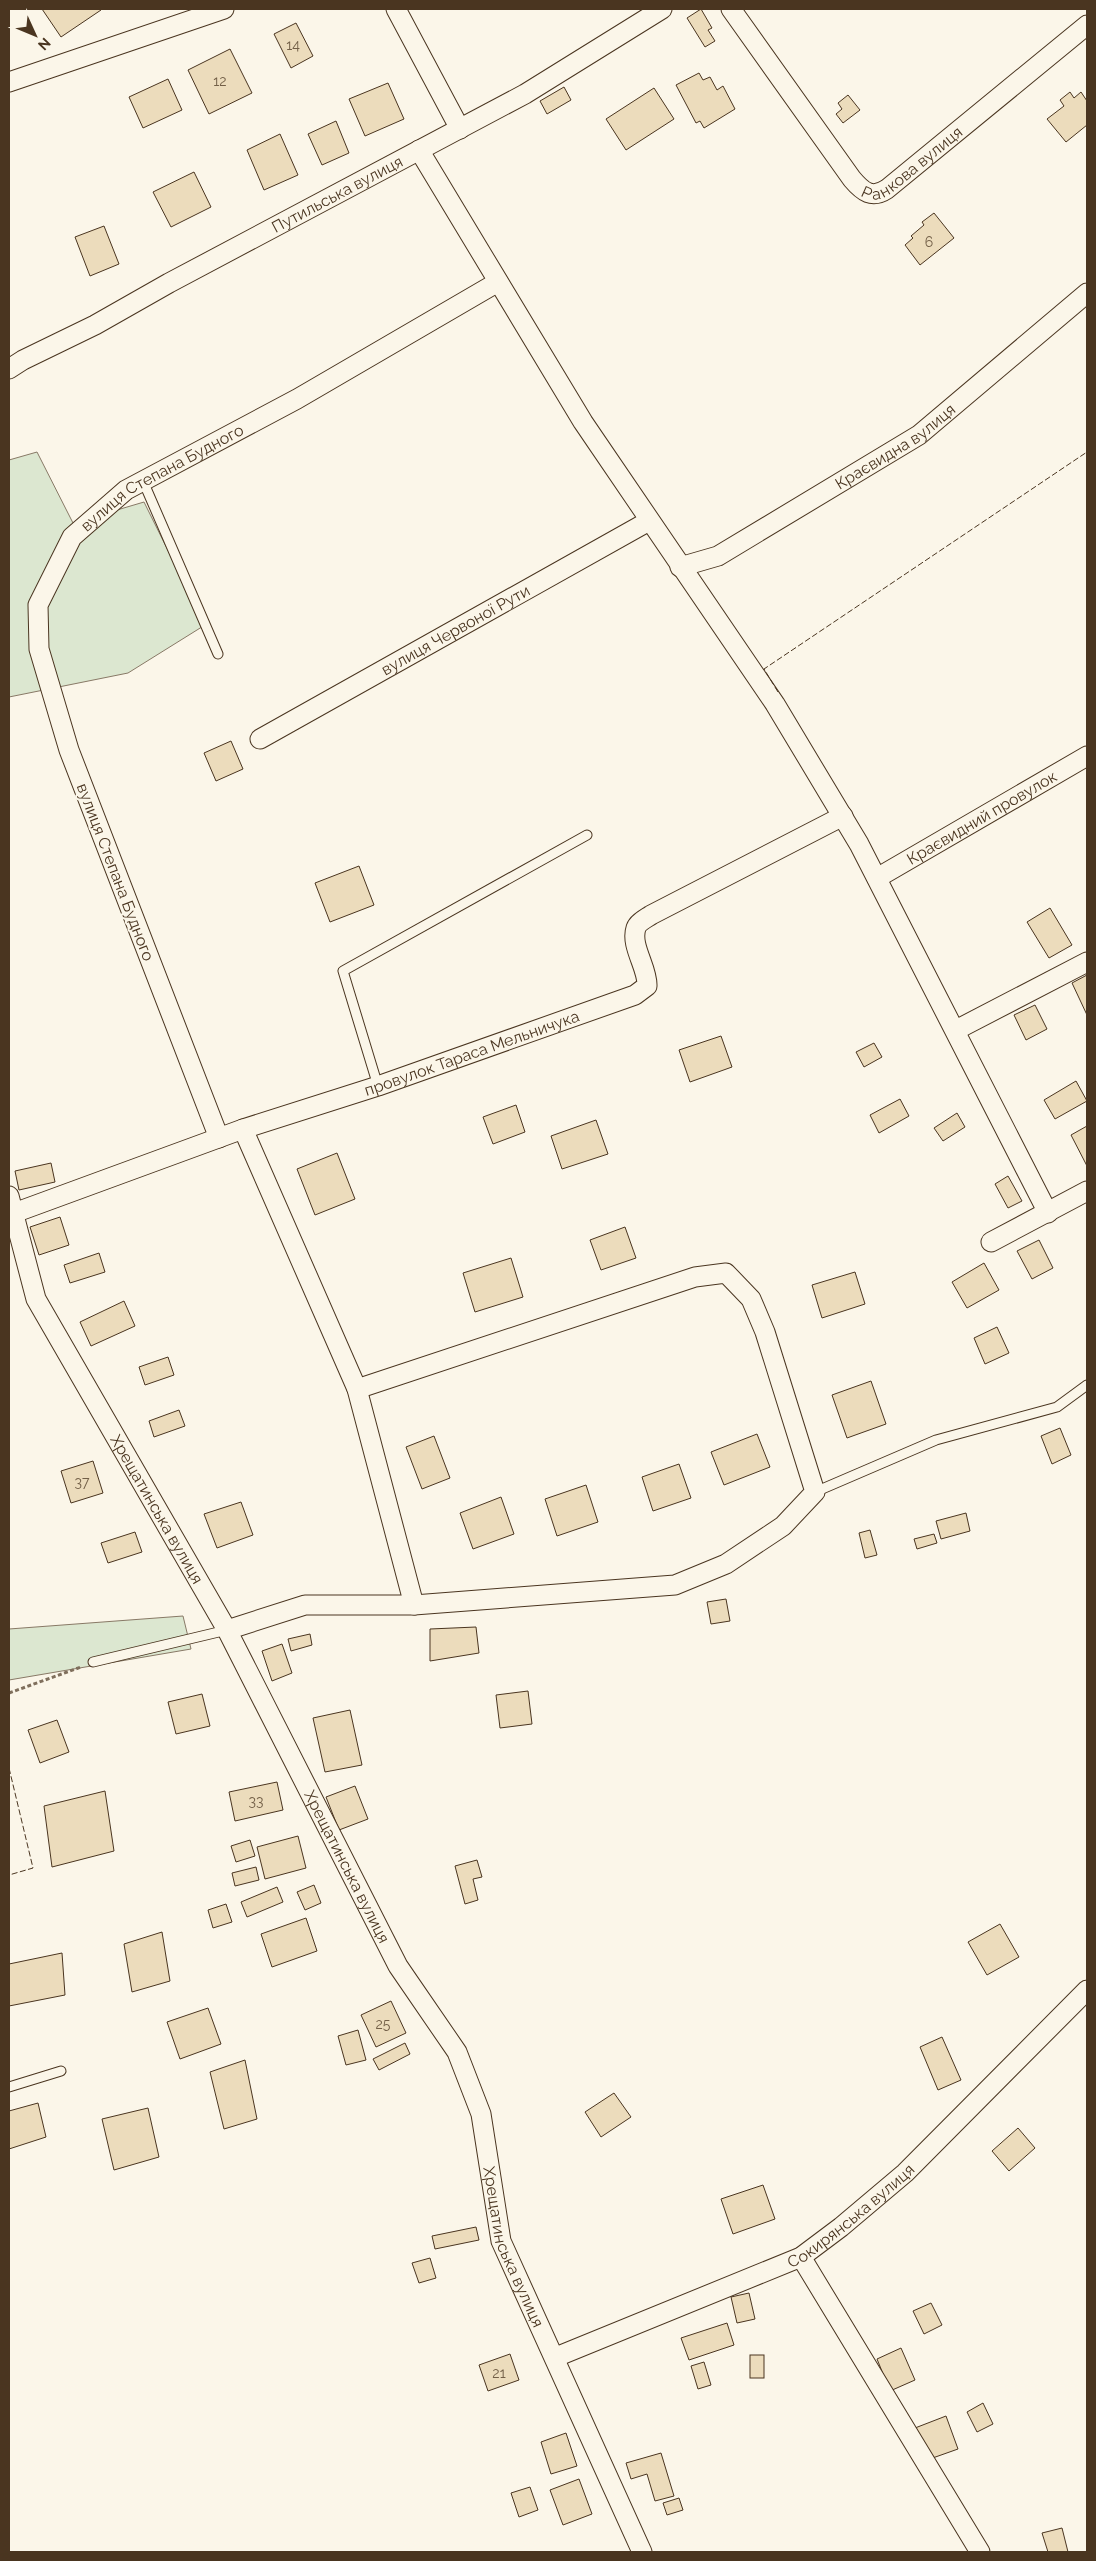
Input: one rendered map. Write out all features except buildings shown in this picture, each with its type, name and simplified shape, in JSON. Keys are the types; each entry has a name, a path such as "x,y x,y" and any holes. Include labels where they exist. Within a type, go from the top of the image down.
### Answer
{"street":[{"path":"9,82 224,9"},
{"path":"396,9 460,129"},
{"name":"Ранкова вулиця","path":"731,9 852,179 865,192 872,195 880,194 887,189 1087,25"},
{"name":"Путильська вулиця","path":"9,369 526,94 653,11"},
{"path":"418,150 583,422 775,704 843,816 956,1030 1048,1213"},
{"name":"вулиця Степана Будного","path":"219,1138 70,750 39,649 38,605 72,537 126,490 297,399 498,282"},
{"name":"Краєвидна вулиця","path":"680,567 718,556 919,435 1087,293"},
{"name":"вулиця Червоної Рути","path":"260,739 649,521"},
{"name":"Краєвидний провулок","path":"877,878 1087,756"},
{"name":"провулок Тараса Мельничука","path":"11,1204 378,1086 635,995 647,986 647,978 636,941 636,928 639,924 651,915 843,816"},
{"path":"956,1030 1087,962"},
{"path":"243,1129 357,1388 414,1605"},
{"path":"991,1242 1048,1213 1087,1190"},
{"name":"Хрещатинська вулиця","path":"11,1204 36,1299 227,1630 398,1966 457,2052 481,2114 501,2241 556,2357 642,2552"},
{"path":"227,1630 305,1605 414,1605 675,1585 734,1559 783,1526 815,1492 765,1332 751,1300 726,1274 695,1277 357,1388"},
{"name":"Сокирянська вулиця","path":"556,2357 801,2258 841,2228 905,2173 1087,1990"},
{"path":"801,2258 980,2552"}],"lane":[{"path":"143,481 218,654"},
{"path":"378,1086 343,971 588,835"},
{"path":"815,1492 936,1440 1057,1407 1087,1385"},
{"path":"94,1662 227,1630"},
{"path":"9,2087 62,2071"}],"path":[{"path":"9,1693 94,1662"}],"green space":[{"path":"37,452 73,523 144,502 205,625 128,673 9,697 9,460"},
{"path":"183,1616 191,1649 9,1680 9,1629"}],"fence":[{"path":"778,692 764,669 1087,452"},
{"path":"9,1768 33,1868 9,1875"}]}
